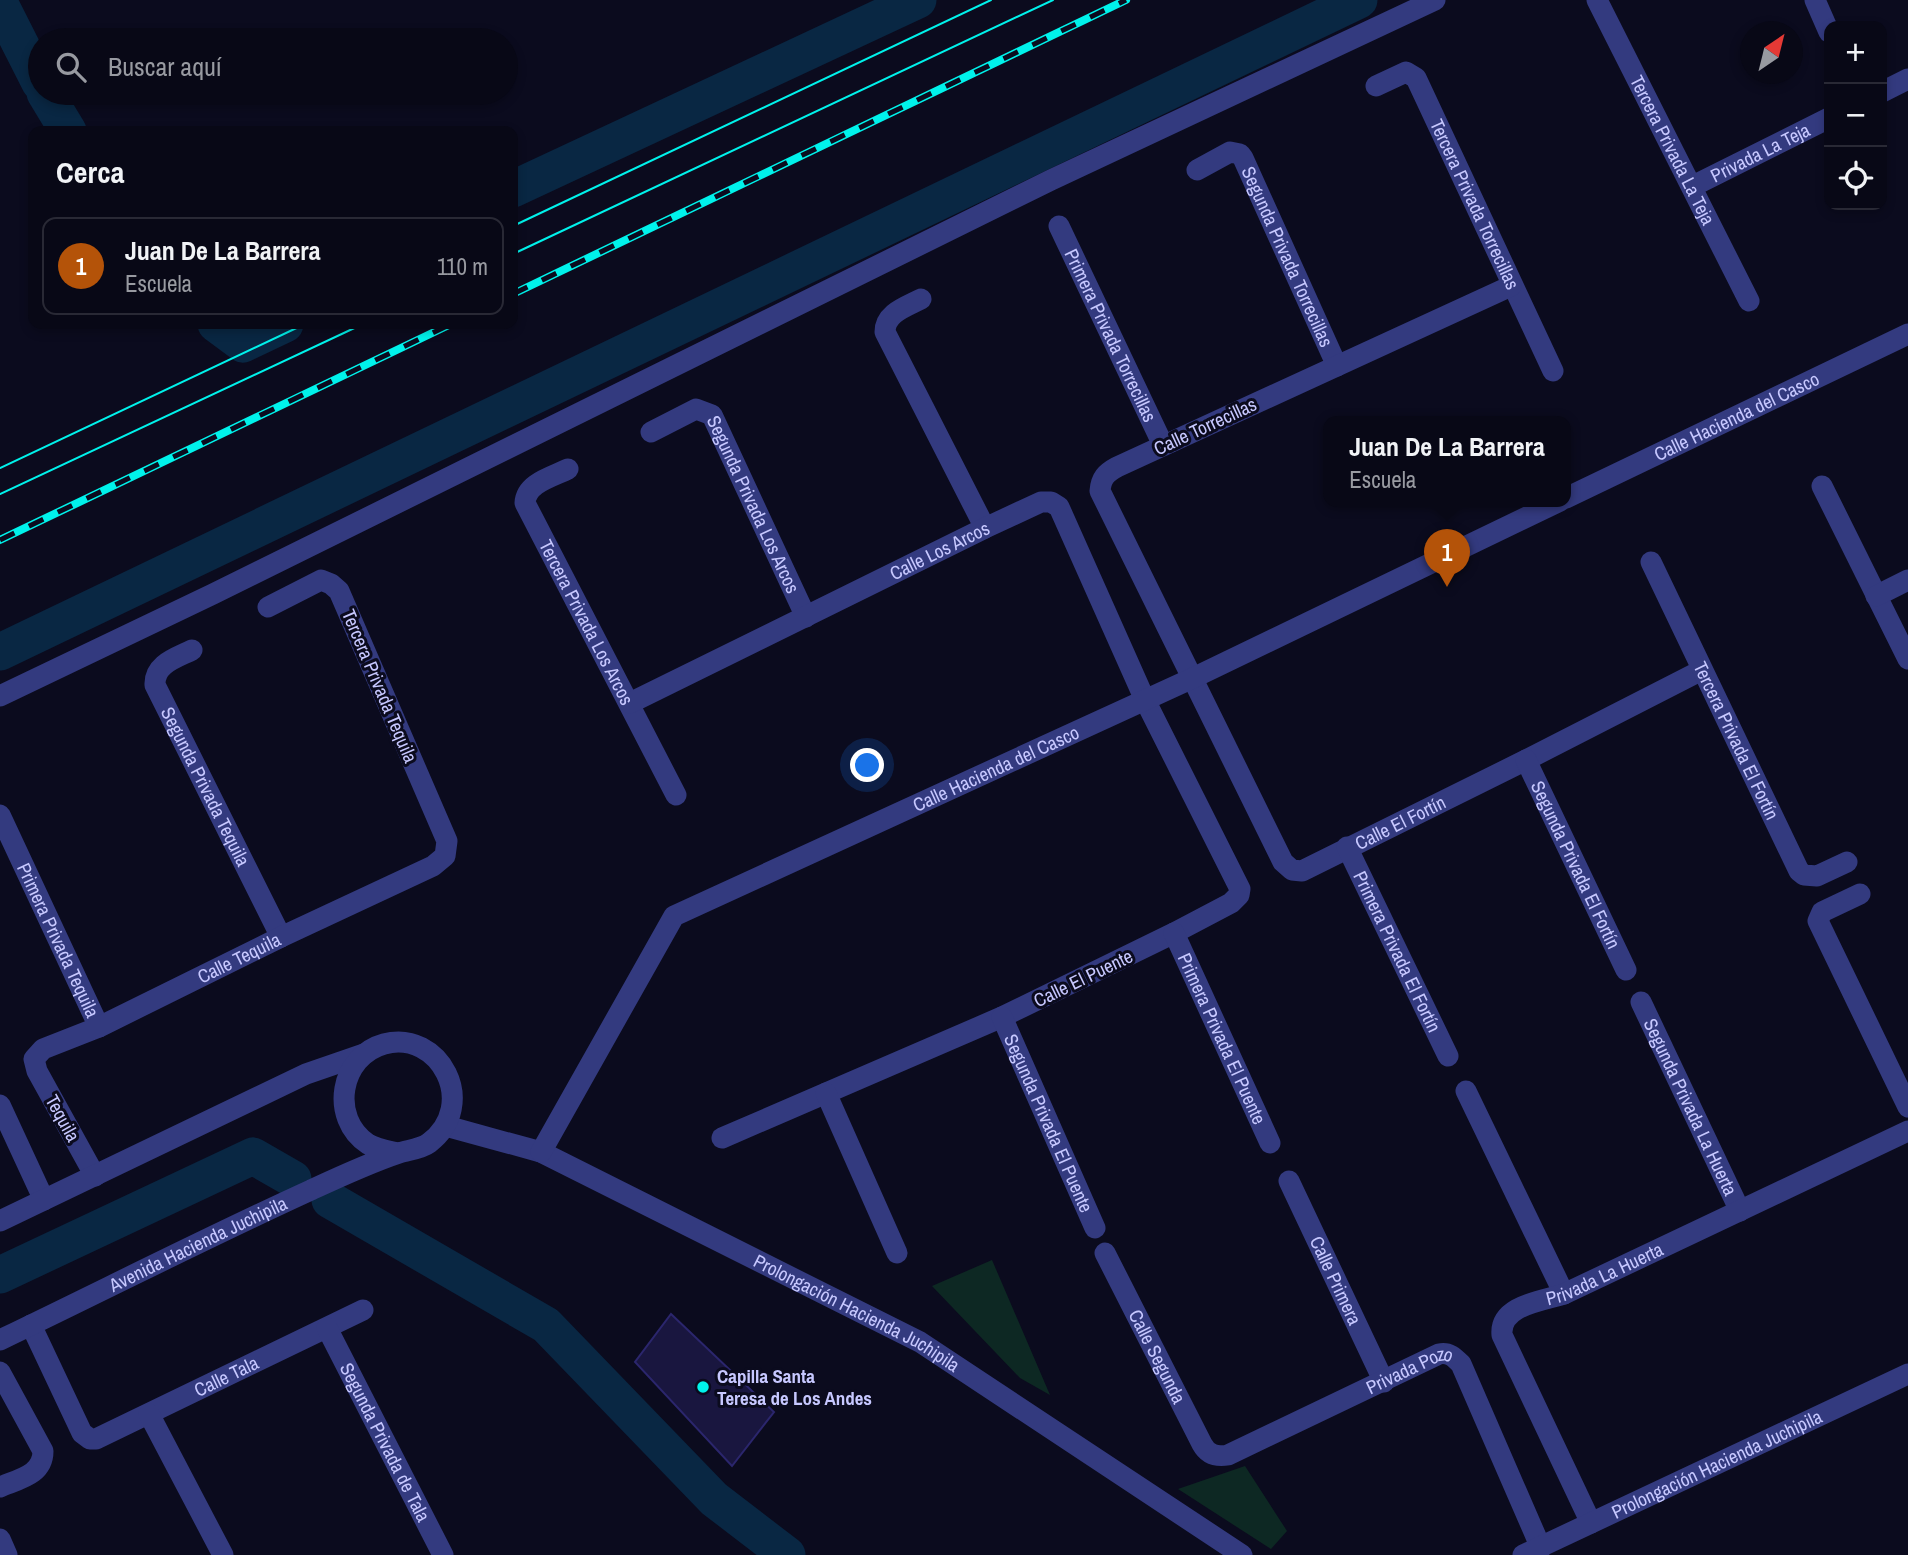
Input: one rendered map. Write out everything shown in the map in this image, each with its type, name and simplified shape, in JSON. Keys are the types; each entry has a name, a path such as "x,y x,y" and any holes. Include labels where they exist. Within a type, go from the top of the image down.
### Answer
{"street":[{"path":"0,696 213,594 1052,180 1435,0"},
{"name":"Tercera Privada La Teja","path":"1597,0 1749,300"},
{"path":"1815,0 1824,21"},
{"name":"Tercera Privada Torrecillas","path":"1376,86 1406,72 1416,78 1553,371"},
{"path":"1887,90 1908,79"},
{"name":"Privada La Teja","path":"1693,186 1824,120"},
{"name":"Segunda Privada Torrecillas","path":"1197,170 1230,152 1243,158 1337,366"},
{"name":"Primera Privada Torrecillas","path":"1059,226 1163,445"},
{"name":"Calle Torrecillas","path":"1193,678 1100,491 1103,477 1109,471 1163,445 1511,286"},
{"path":"921,299 893,314 886,323 886,332 985,528"},
{"name":"Calle Hacienda del Casco","path":"1571,496 1908,334"},
{"name":"Segunda Privada Los Arcos","path":"651,432 696,409 712,415 806,617"},
{"name":"Tercera Privada Los Arcos","path":"568,470 531,488 525,503 676,795"},
{"path":"1822,486 1908,659"},
{"name":"Calle Los Arcos","path":"630,703 1041,502 1056,504 1145,699"},
{"name":"Calle Hacienda del Casco","path":"541,1152 674,916 1193,678 1548,507"},
{"name":"Tercera Privada El Fortín","path":"1651,562 1799,871 1804,875 1817,876 1847,862"},
{"name":"Tercera Privada Tequila","path":"268,607 321,580 339,591 447,841 445,856"},
{"path":"1876,596 1908,580"},
{"name":"Segunda Privada Tequila","path":"192,650 162,667 157,672 155,685 281,937"},
{"name":"Calle El Fortín","path":"1193,678 1286,866 1302,871 1526,761 1702,670"},
{"name":"Calle El Puente","path":"722,1138 1002,1017 1174,933 1231,903 1239,895 1240,889 1145,699"},
{"name":"Segunda Privada El Fortín","path":"1526,761 1626,970"},
{"name":"Primera Privada Tequila","path":"0,815 99,1027"},
{"name":"Primera Privada El Fortín","path":"1347,848 1448,1056"},
{"name":"Calle Tequila","path":"34,1059 43,1049 99,1027 433,866 445,856"},
{"path":"1860,894 1822,912 1818,921 1908,1107"},
{"name":"Primera Privada El Puente","path":"1174,933 1270,1143"},
{"name":"Segunda Privada La Huerta","path":"1641,1002 1740,1210"},
{"name":"Segunda Privada El Puente","path":"1002,1017 1095,1228"},
{"path":"0,1221 306,1074 385,1044 411,1044 436,1058 451,1081 453,1105 446,1126 427,1145 398,1153 369,1145 352,1128 343,1107 345,1080 364,1054"},
{"name":"Tequila","path":"34,1059 37,1071 95,1176"},
{"path":"1466,1091 1564,1294"},
{"path":"826,1093 897,1254"},
{"path":"0,1105 44,1200"},
{"name":"Prolongación Hacienda Juchipila","path":"446,1126 541,1152 920,1342 1241,1555"},
{"name":"Privada La Huerta","path":"1591,1523 1502,1335 1503,1322 1517,1309 1564,1294 1908,1132"},
{"name":"Avenida Hacienda Juchipila","path":"0,1340 312,1190 398,1153"},
{"name":"Calle Primera","path":"1289,1181 1384,1382"},
{"name":"Calle Segunda","path":"1105,1253 1202,1444 1212,1455"},
{"name":"Calle Tala","path":"31,1325 82,1433 90,1439 96,1439 363,1310"},
{"name":"Segunda Privada de Tala","path":"327,1328 443,1555"},
{"name":"Privada Pozo","path":"1212,1455 1228,1455 1446,1353 1461,1364 1532,1551"},
{"path":"0,1372 43,1451 41,1466 36,1471 0,1487"},
{"name":"Prolongación Hacienda Juchipila","path":"1532,1551 1908,1374"},
{"path":"149,1413 223,1555"},
{"path":"0,1539 8,1555"}],"green space":[{"path":"992,1260 1050,1395 1020,1378 932,1286"},
{"path":"1245,1466 1287,1531 1271,1549 1178,1489"}],"building":[{"name":"Capilla Santa Teresa de Los Andes","path":"671,1314 774,1412 732,1466 635,1362"}],"waterway":[{"path":"518,187 918,0"},
{"path":"0,652 1359,0"},
{"path":"0,4 28,59"},
{"path":"52,105 65,126"},
{"path":"223,329 243,344 274,329"},
{"path":"0,1275 253,1156 293,1179"},
{"path":"330,1200 546,1325 714,1499 787,1555"}],"tram line":[{"path":"518,224 991,0"},
{"path":"518,252 1053,0"},
{"path":"0,468 294,329"},
{"path":"0,494 352,329"}],"railway":[{"path":"518,292 1126,0"},
{"path":"0,540 441,329"}],"place":[{"name":"Juan De La Barrera","path":"1447,587"},
{"name":"Capilla Santa Teresa de Los Andes","path":"703,1387"}]}
